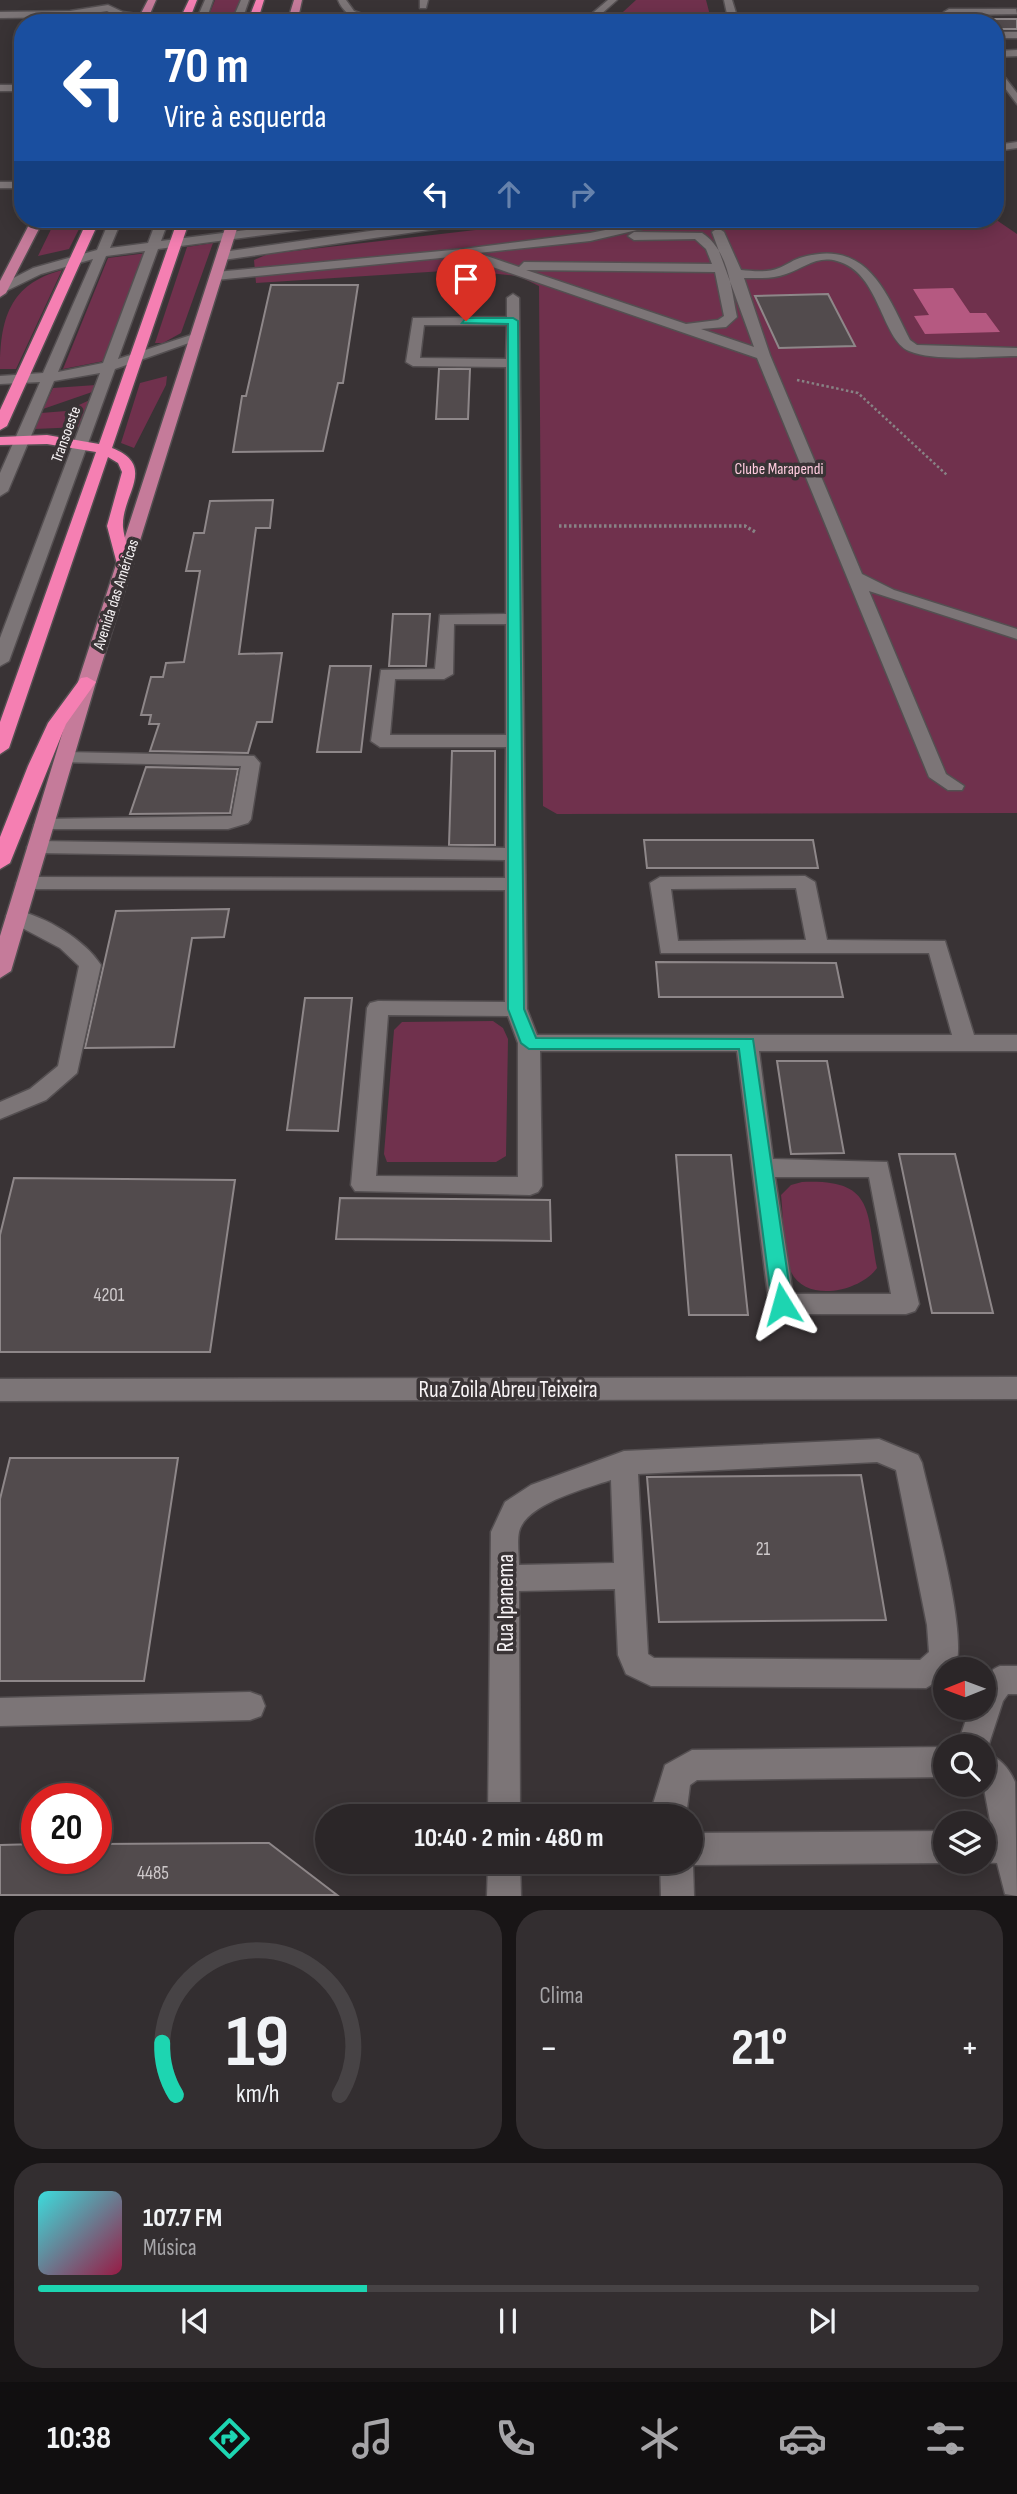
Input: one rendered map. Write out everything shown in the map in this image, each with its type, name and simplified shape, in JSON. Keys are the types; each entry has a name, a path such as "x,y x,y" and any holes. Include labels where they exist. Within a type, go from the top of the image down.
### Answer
{"highway":[{"path":"0,426 90,228"},
{"path":"0,748 181,228"},
{"path":"0,442 22,440 80,445 121,458 128,467 115,526 125,564"},
{"path":"0,863 37,766 58,723 87,682"}],"main road":[{"path":"1,291 33,228"},
{"name":"Avenida das Américas","path":"0,971 87,682 232,228"}],"street":[{"path":"342,0 345,9 353,14"},
{"path":"596,14 613,0"},
{"path":"70,14 111,4"},
{"path":"950,14 949,12 1017,12"},
{"path":"1004,85 1013,104"},
{"name":"Transoeste","path":"0,491 112,228"},
{"name":"Transoeste","path":"0,661 160,228"},
{"path":"1,291 37,271 75,259 274,228"},
{"path":"223,256 415,228"},
{"path":"216,276 462,252 590,236 629,228"},
{"path":"649,236 656,235 659,229 652,228"},
{"path":"669,228 708,241 719,268 731,317 728,322 682,327"},
{"path":"590,236 696,236 708,228"},
{"path":"717,228 736,274 763,355 939,777 955,786"},
{"path":"462,252 763,355"},
{"path":"736,274 779,273 804,260 821,256 849,260 866,272 908,345 927,351 1017,352"},
{"path":"505,266 719,268"},
{"path":"513,298 516,1009 529,1043 530,1186 363,1185 378,1008 516,1009"},
{"path":"513,321 418,321 413,362 513,363"},
{"path":"0,380 47,379 108,368 196,338"},
{"path":"857,578 888,594 1017,634"},
{"path":"514,741 380,741 387,674 444,674 446,619 516,619"},
{"path":"44,825 228,823 241,819 251,763 247,760 64,758"},
{"path":"37,847 515,854"},
{"path":"818,947 804,882 660,883 668,948 818,947 938,946 965,1042"},
{"path":"26,883 515,884"},
{"path":"0,1111 40,1095 60,1080 69,1068 90,965 84,955 72,946 16,916"},
{"path":"529,1043 1017,1043"},
{"path":"747,1043 762,1168 782,1304 906,1304 879,1168 762,1168"},
{"name":"Rua Zoila Abreu Teixeira","path":"0,1390 1017,1388"},
{"name":"Rua Ipanema","path":"504,1804 505,1532 515,1511 541,1493 624,1463 879,1450 908,1463 942,1625 944,1658 926,1674 651,1672 637,1664 633,1655 630,1576"},
{"path":"505,1578 630,1576 624,1463"},
{"path":"977,1734 990,1695 1000,1681 1017,1681"},
{"path":"0,1712 250,1706"},
{"path":"668,1804 676,1776 692,1765 933,1762"},
{"path":"996,1779 999,1782 997,1847 1017,1882"},
{"path":"703,1849 933,1847"},
{"path":"504,1874 504,1895"},
{"path":"677,1874 678,1895"}],"path":[{"path":"786,377 858,393 948,476"},
{"path":"559,526 745,526 757,533"}],"green space":[{"path":"215,0 241,0 236,14 210,14"},
{"path":"636,0 706,0 710,14 621,14"},
{"name":"Clube Marapendi","path":"1004,225 1017,234 1017,813 557,814 543,806 539,286 518,276 460,270 256,283 254,260 268,254 492,228 1004,228"},
{"path":"52,228 80,228 69,249 38,256"},
{"path":"213,243 181,333 163,343 155,343 187,247"},
{"path":"147,253 104,361 63,369 108,258"},
{"path":"62,270 16,369 0,369 2,335 11,306 30,284"},
{"path":"167,376 166,385 134,448 121,443 140,383"},
{"path":"96,385 95,391 43,409 53,388"},
{"path":"94,398 81,427 34,429 41,413 66,411"},
{"path":"493,1021 503,1028 508,1039 506,1156 496,1162 387,1162 384,1154 394,1030 402,1022"},
{"path":"826,1182 843,1186 863,1202 868,1215 877,1268 859,1283 834,1291 821,1291 799,1282 791,1272 785,1247 781,1195 791,1185"}],"shaded area":[{"path":"953,288 970,313 986,313 1000,332 925,334 914,316 929,315 913,289"}],"building":[{"path":"1004,19 1017,19 1017,29 1004,29"},
{"path":"271,285 358,285 343,383 338,383 323,451 233,452 242,396 246,396"},
{"path":"828,294 855,346 779,348 755,296"},
{"path":"439,369 470,369 468,419 436,419"},
{"path":"273,500 270,528 256,528 239,654 282,653 272,722 257,722 248,753 150,751 159,724 149,724 151,715 141,715 151,677 163,677 166,663 184,662 200,571 186,571 194,533 204,533 210,501"},
{"path":"393,614 430,614 426,666 389,666"},
{"path":"330,666 371,666 361,752 317,752"},
{"path":"452,751 495,751 495,845 449,845"},
{"path":"146,767 238,769 230,813 130,814"},
{"path":"644,840 813,840 818,868 647,868"},
{"path":"229,909 224,937 192,938 174,1047 85,1048 116,911"},
{"path":"656,962 836,963 843,997 659,997"},
{"path":"305,998 352,998 338,1131 287,1130"},
{"path":"777,1061 827,1061 844,1153 791,1154"},
{"path":"899,1154 955,1154 993,1313 932,1313"},
{"path":"676,1155 731,1155 748,1315 689,1315"},
{"path":"14,1178 235,1180 210,1352 0,1352 0,1235"},
{"path":"340,1198 550,1200 551,1241 336,1239"},
{"path":"10,1458 178,1458 144,1681 0,1681 0,1499"},
{"path":"861,1475 886,1620 659,1622 647,1477"},
{"path":"269,1843 337,1895 0,1895 0,1845 21,1844 21,1874 112,1874 112,1844"}],"route":[{"path":"466,321 513,321 516,1009 529,1043 747,1043 782,1304"}]}
